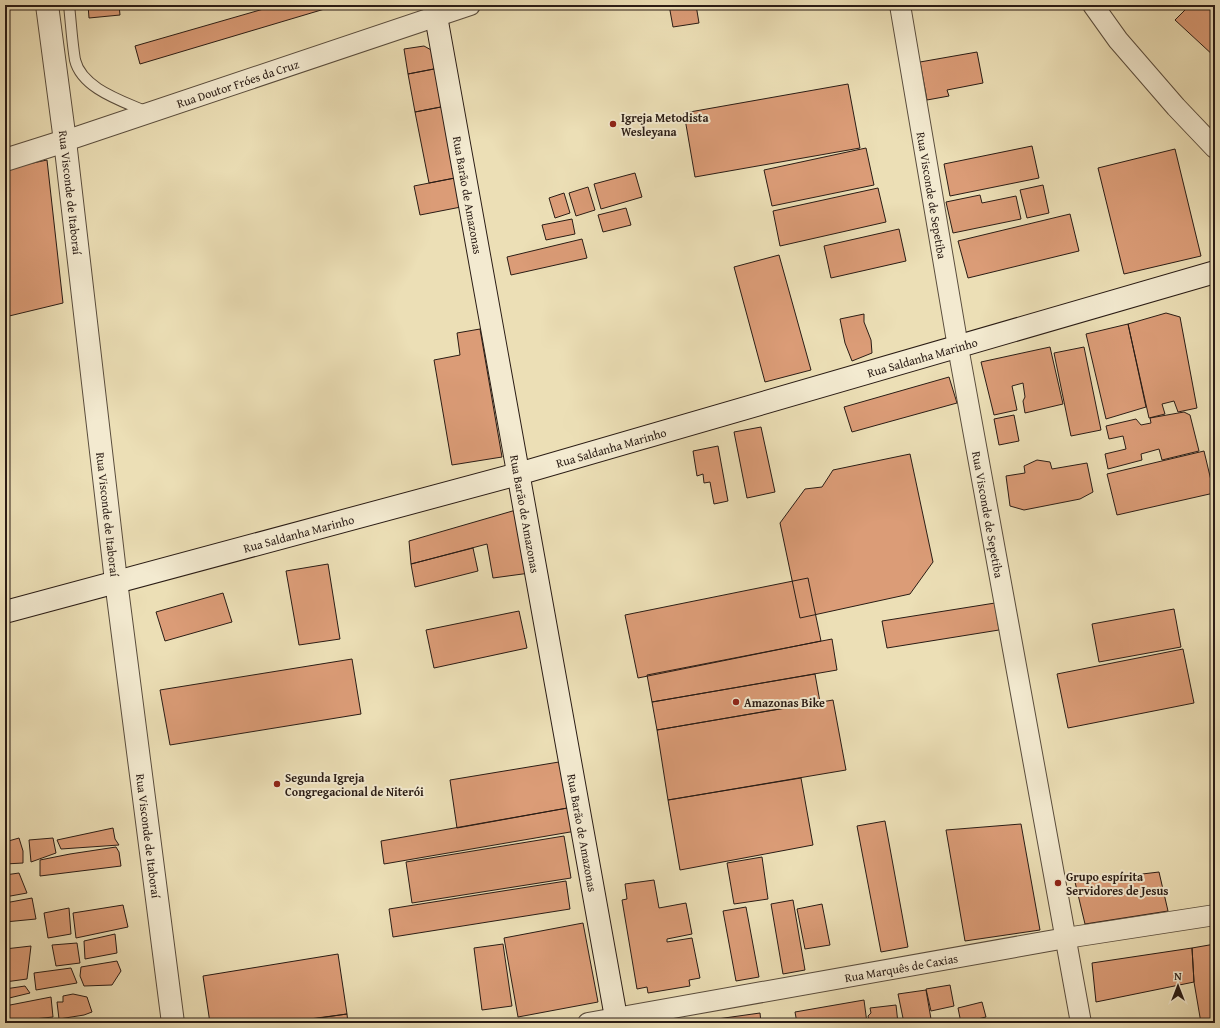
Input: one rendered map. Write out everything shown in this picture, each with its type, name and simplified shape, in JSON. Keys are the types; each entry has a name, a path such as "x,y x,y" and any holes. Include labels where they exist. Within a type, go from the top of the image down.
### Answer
{"main road":[{"name":"Rua Visconde de Itaboraí","path":"47,5 65,141 116,581 173,1023"},
{"name":"Rua Barão de Amazonas","path":"435,10 617,1021"},
{"name":"Rua Doutor Fróes da Cruz","path":"5,160 65,141"},
{"name":"Rua Saldanha Marinho","path":"5,612 518,474 1215,272"}],"street":[{"name":"Rua Doutor Fróes da Cruz","path":"65,141 435,10 470,5"},
{"name":"Rua Visconde de Sepetiba","path":"900,5 958,347 1081,1023"},
{"path":"1093,5 1118,40 1176,107 1215,148"},
{"name":"Rua Marquês de Caxias","path":"588,1023 617,1021 1066,938 1215,914"}],"lane":[{"path":"69,5 76,61 82,75 99,90 149,112"}],"building":[{"path":"88,5 119,5 120,15 89,18"},
{"path":"271,5 338,5 140,64 135,46 267,8"},
{"path":"669,5 696,5 699,23 673,27"},
{"path":"1190,5 1215,5 1215,57 1175,20"},
{"path":"424,46 433,51 439,68 408,74 404,49"},
{"path":"977,52 983,83 947,90 949,96 927,100 920,62"},
{"path":"439,68 446,106 415,112 408,74"},
{"path":"848,84 860,148 695,177 684,113"},
{"path":"446,106 460,177 429,183 415,112"},
{"path":"1032,146 1039,178 950,196 944,164"},
{"path":"866,148 874,185 772,206 764,170"},
{"path":"1175,149 1201,256 1124,274 1098,168"},
{"path":"47,160 63,303 5,317 5,169"},
{"path":"635,173 642,197 601,209 594,184"},
{"path":"460,177 466,206 420,215 414,186"},
{"path":"1043,185 1049,213 1027,218 1020,190"},
{"path":"588,187 595,210 576,216 569,193"},
{"path":"878,188 886,222 780,246 773,211"},
{"path":"564,193 570,213 555,218 549,198"},
{"path":"980,195 982,203 1016,196 1021,219 953,233 946,202"},
{"path":"626,208 631,225 603,232 598,215"},
{"path":"1070,214 1079,251 968,278 958,241"},
{"path":"572,219 575,234 546,240 542,225"},
{"path":"899,229 906,261 831,278 824,246"},
{"path":"582,239 587,258 511,275 507,257"},
{"path":"779,255 811,370 765,382 734,267"},
{"path":"1166,313 1180,317 1197,408 1178,412 1174,401 1162,404 1165,414 1149,418 1128,324"},
{"path":"864,314 864,322 871,340 872,353 852,361 845,343 840,319"},
{"path":"1128,324 1146,407 1106,419 1086,334"},
{"path":"480,329 502,457 452,465 434,360 460,355 457,333"},
{"path":"1050,347 1063,404 1025,413 1023,383 1012,386 1017,410 994,415 981,362"},
{"path":"1084,347 1101,430 1071,436 1054,353"},
{"path":"949,377 957,403 852,432 844,407"},
{"path":"1184,412 1190,415 1199,451 1162,460 1159,449 1141,454 1142,460 1108,469 1105,454 1126,449 1123,436 1109,439 1106,426 1136,419 1141,425 1151,423 1150,418"},
{"path":"1014,415 1019,441 999,445 994,419"},
{"path":"761,427 775,492 747,498 734,432"},
{"path":"718,446 728,501 714,504 710,482 704,483 703,474 697,476 693,451"},
{"path":"1204,451 1214,493 1117,515 1107,474"},
{"path":"910,454 933,562 910,594 800,618 780,523 805,489 822,487 833,470"},
{"path":"1037,460 1050,462 1052,469 1087,463 1093,492 1080,499 1024,510 1010,506 1006,476 1025,473 1024,466"},
{"path":"516,510 530,573 493,578 487,544 411,564 409,541"},
{"path":"473,548 478,571 415,587 411,564"},
{"path":"328,564 340,639 299,645 286,571"},
{"path":"808,578 821,641 638,678 625,615"},
{"path":"223,593 232,622 165,641 156,612"},
{"path":"995,603 999,630 887,648 882,621"},
{"path":"1174,609 1181,647 1099,662 1092,624"},
{"path":"519,611 527,648 434,668 426,630"},
{"path":"832,639 837,670 652,702 647,675"},
{"path":"1183,649 1194,703 1068,728 1057,674"},
{"path":"352,659 361,714 170,745 160,690"},
{"name":"Amazonas Bike","path":"815,674 820,702 657,730 652,702"},
{"path":"833,700 846,770 668,800 657,730"},
{"path":"565,761 573,807 457,828 450,780"},
{"path":"801,778 813,845 680,870 668,800"},
{"path":"573,807 576,831 384,864 381,841"},
{"path":"885,821 908,947 881,952 857,826"},
{"path":"1021,824 1040,930 965,941 946,830"},
{"path":"113,828 115,839 119,845 61,849 57,840"},
{"path":"564,836 571,878 412,903 406,862"},
{"path":"19,838 23,851 23,863 5,864 5,842"},
{"path":"53,838 56,853 31,862 29,840"},
{"path":"116,847 119,852 121,866 40,876 40,860"},
{"path":"762,857 768,899 734,904 727,863"},
{"path":"1159,872 1168,911 1085,924 1075,882"},
{"path":"19,873 27,893 5,897 5,875"},
{"path":"654,880 659,908 686,903 692,934 667,939 667,942 692,938 700,978 689,980 690,986 648,993 647,987 637,989 622,900 627,899 625,884"},
{"path":"566,881 570,909 393,937 389,909"},
{"path":"32,898 36,919 5,922 5,903"},
{"path":"793,900 805,970 783,974 771,904"},
{"path":"822,904 830,945 805,949 797,909"},
{"path":"123,905 128,927 76,938 73,913"},
{"path":"746,907 759,977 736,981 723,911"},
{"path":"69,908 71,934 48,938 44,913"},
{"path":"583,923 598,1002 518,1017 504,938"},
{"path":"115,934 117,953 85,959 84,941"},
{"path":"77,943 80,963 56,966 52,945"},
{"path":"503,944 512,1006 482,1010 474,948"},
{"path":"1215,944 1215,1023 1201,1023 1194,982 1192,948"},
{"path":"31,946 27,979 5,982 5,949"},
{"path":"1192,948 1194,982 1096,1002 1092,963"},
{"path":"338,954 347,1014 285,1023 210,1023 203,976"},
{"path":"117,961 121,971 112,985 84,986 80,976 81,967"},
{"path":"71,968 77,983 36,990 34,973"},
{"path":"950,985 954,1006 931,1011 926,989"},
{"path":"25,986 30,993 5,999 5,989"},
{"path":"926,990 931,1019 904,1023 898,994"},
{"path":"73,994 87,997 92,1012 84,1015 59,1019 57,1002 63,1002 63,996"},
{"path":"51,997 53,1017 5,1022 5,1006"},
{"path":"864,1000 867,1023 797,1023 795,1012"},
{"path":"982,1002 986,1017 961,1023 958,1008"},
{"path":"896,1005 898,1023 870,1023 868,1016 871,1013 870,1008"},
{"path":"760,1013 761,1023 704,1023 703,1021"},
{"path":"347,1014 348,1023 302,1023 302,1020"},
{"path":"302,1020 302,1023 285,1023"}],"place":[{"name":"Igreja Metodista Wesleyana","path":"613,124"},
{"name":"Amazonas Bike","path":"736,702"},
{"name":"Segunda Igreja Congregacional de Niterói","path":"277,784"},
{"name":"Grupo espírita Servidores de Jesus","path":"1058,883"}]}
